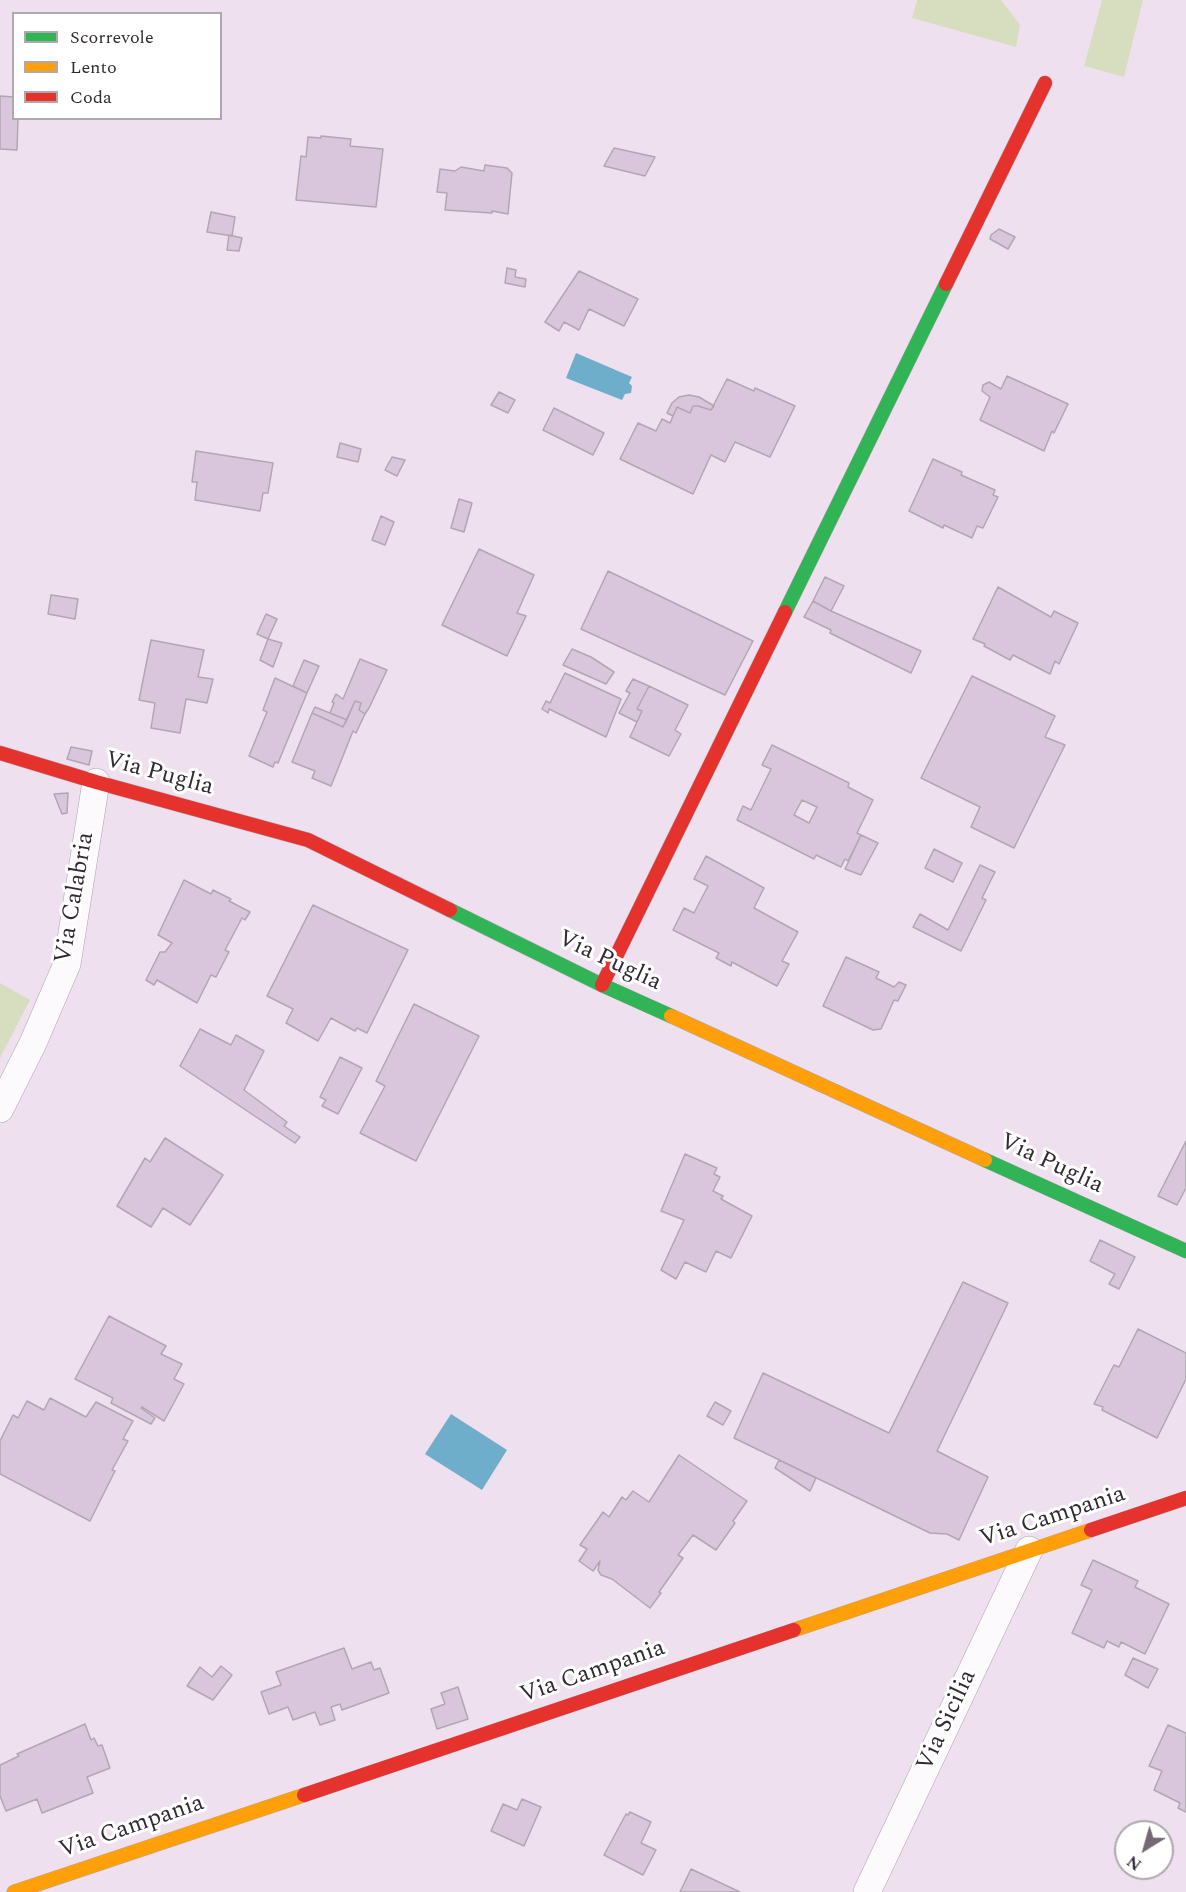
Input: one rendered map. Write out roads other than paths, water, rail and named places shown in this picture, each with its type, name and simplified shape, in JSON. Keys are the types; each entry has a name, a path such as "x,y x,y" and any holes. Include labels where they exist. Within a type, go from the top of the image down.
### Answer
{"street":[{"path":"602,985 1045,83"},
{"name":"Via Puglia","path":"0,753 96,782 308,840 602,985 1186,1251"},
{"name":"Via Calabria","path":"0,1108 33,1043 67,964 96,782"},
{"name":"Via Campania","path":"14,1892 1186,1498"},
{"name":"Via Sicilia","path":"867,1892 1029,1550"}],"water":[{"path":"576,353 632,377 629,383 632,386 631,393 625,394 622,400 566,378"},
{"path":"451,1414 507,1450 482,1490 425,1454"}]}
